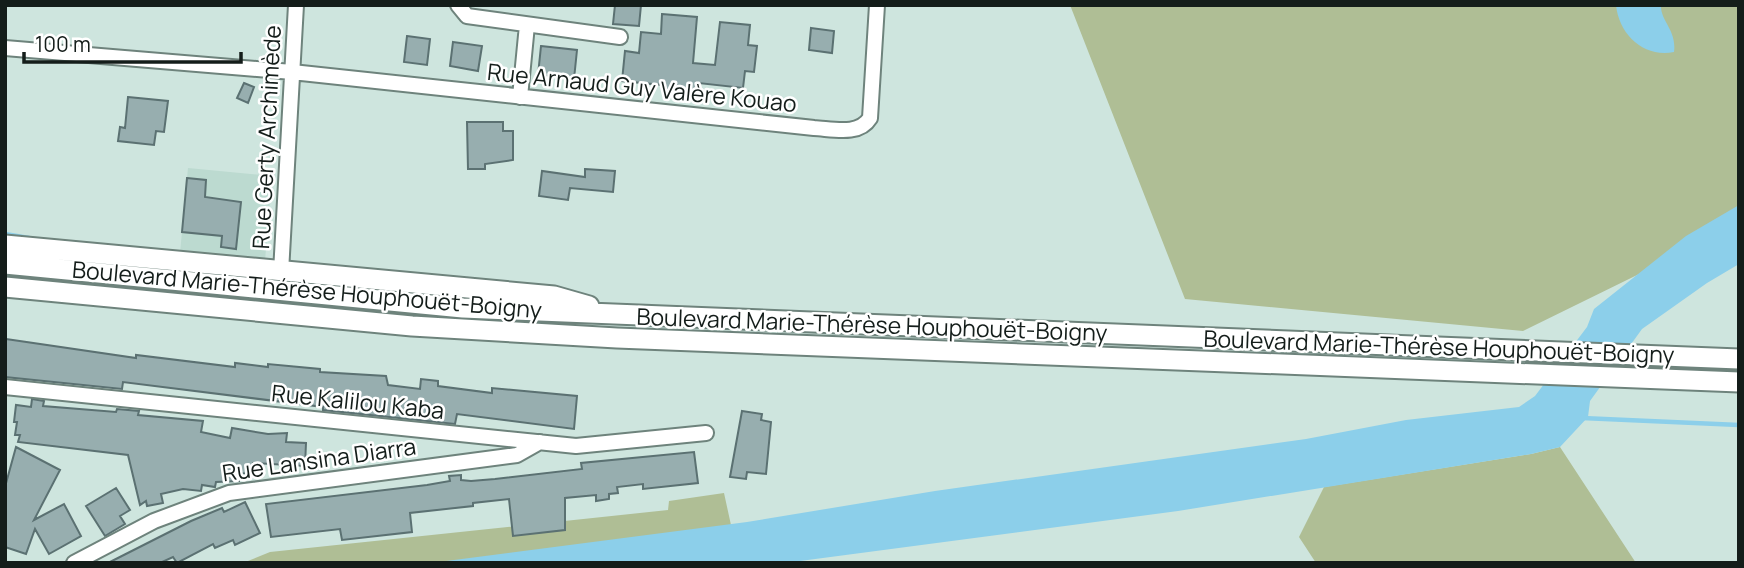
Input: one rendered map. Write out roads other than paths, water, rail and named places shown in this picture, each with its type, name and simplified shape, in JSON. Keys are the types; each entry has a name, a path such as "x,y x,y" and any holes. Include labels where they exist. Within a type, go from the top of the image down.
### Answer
{"main road":[{"path":"5,245 554,296 621,315"},
{"name":"Boulevard Marie-Thérèse Houphouët-Boigny","path":"5,264 463,308 1739,359"},
{"name":"Boulevard Marie-Thérèse Houphouët-Boigny","path":"5,287 412,326 617,338 1739,382"}],"street":[{"name":"Rue Gerty Archimède","path":"281,272 296,5"},
{"path":"458,5 467,16 620,37"},
{"name":"Rue Arnaud Guy Valère Kouao","path":"5,48 292,72 814,128 856,130 865,126 870,118 877,5"},
{"path":"520,97 527,25"},
{"name":"Rue Kalilou Kaba","path":"5,387 540,442 614,444 706,433"},
{"name":"Rue Lansina Diarra","path":"74,563 154,521 229,493 517,455 540,442"}],"water":[{"path":"1616,5 1661,5 1673,38 1674,52 1653,51 1635,42 1622,26"},
{"path":"1739,205 1739,264 1642,329 1590,401 1588,417 1560,447 1531,454 1178,511 785,563 431,563 747,522 935,491 1306,439 1406,420 1519,407 1535,396 1587,327 1594,309 1686,236"}],"waterway":[{"path":"5,234 29,238"},
{"path":"1582,418 1739,425"}]}
